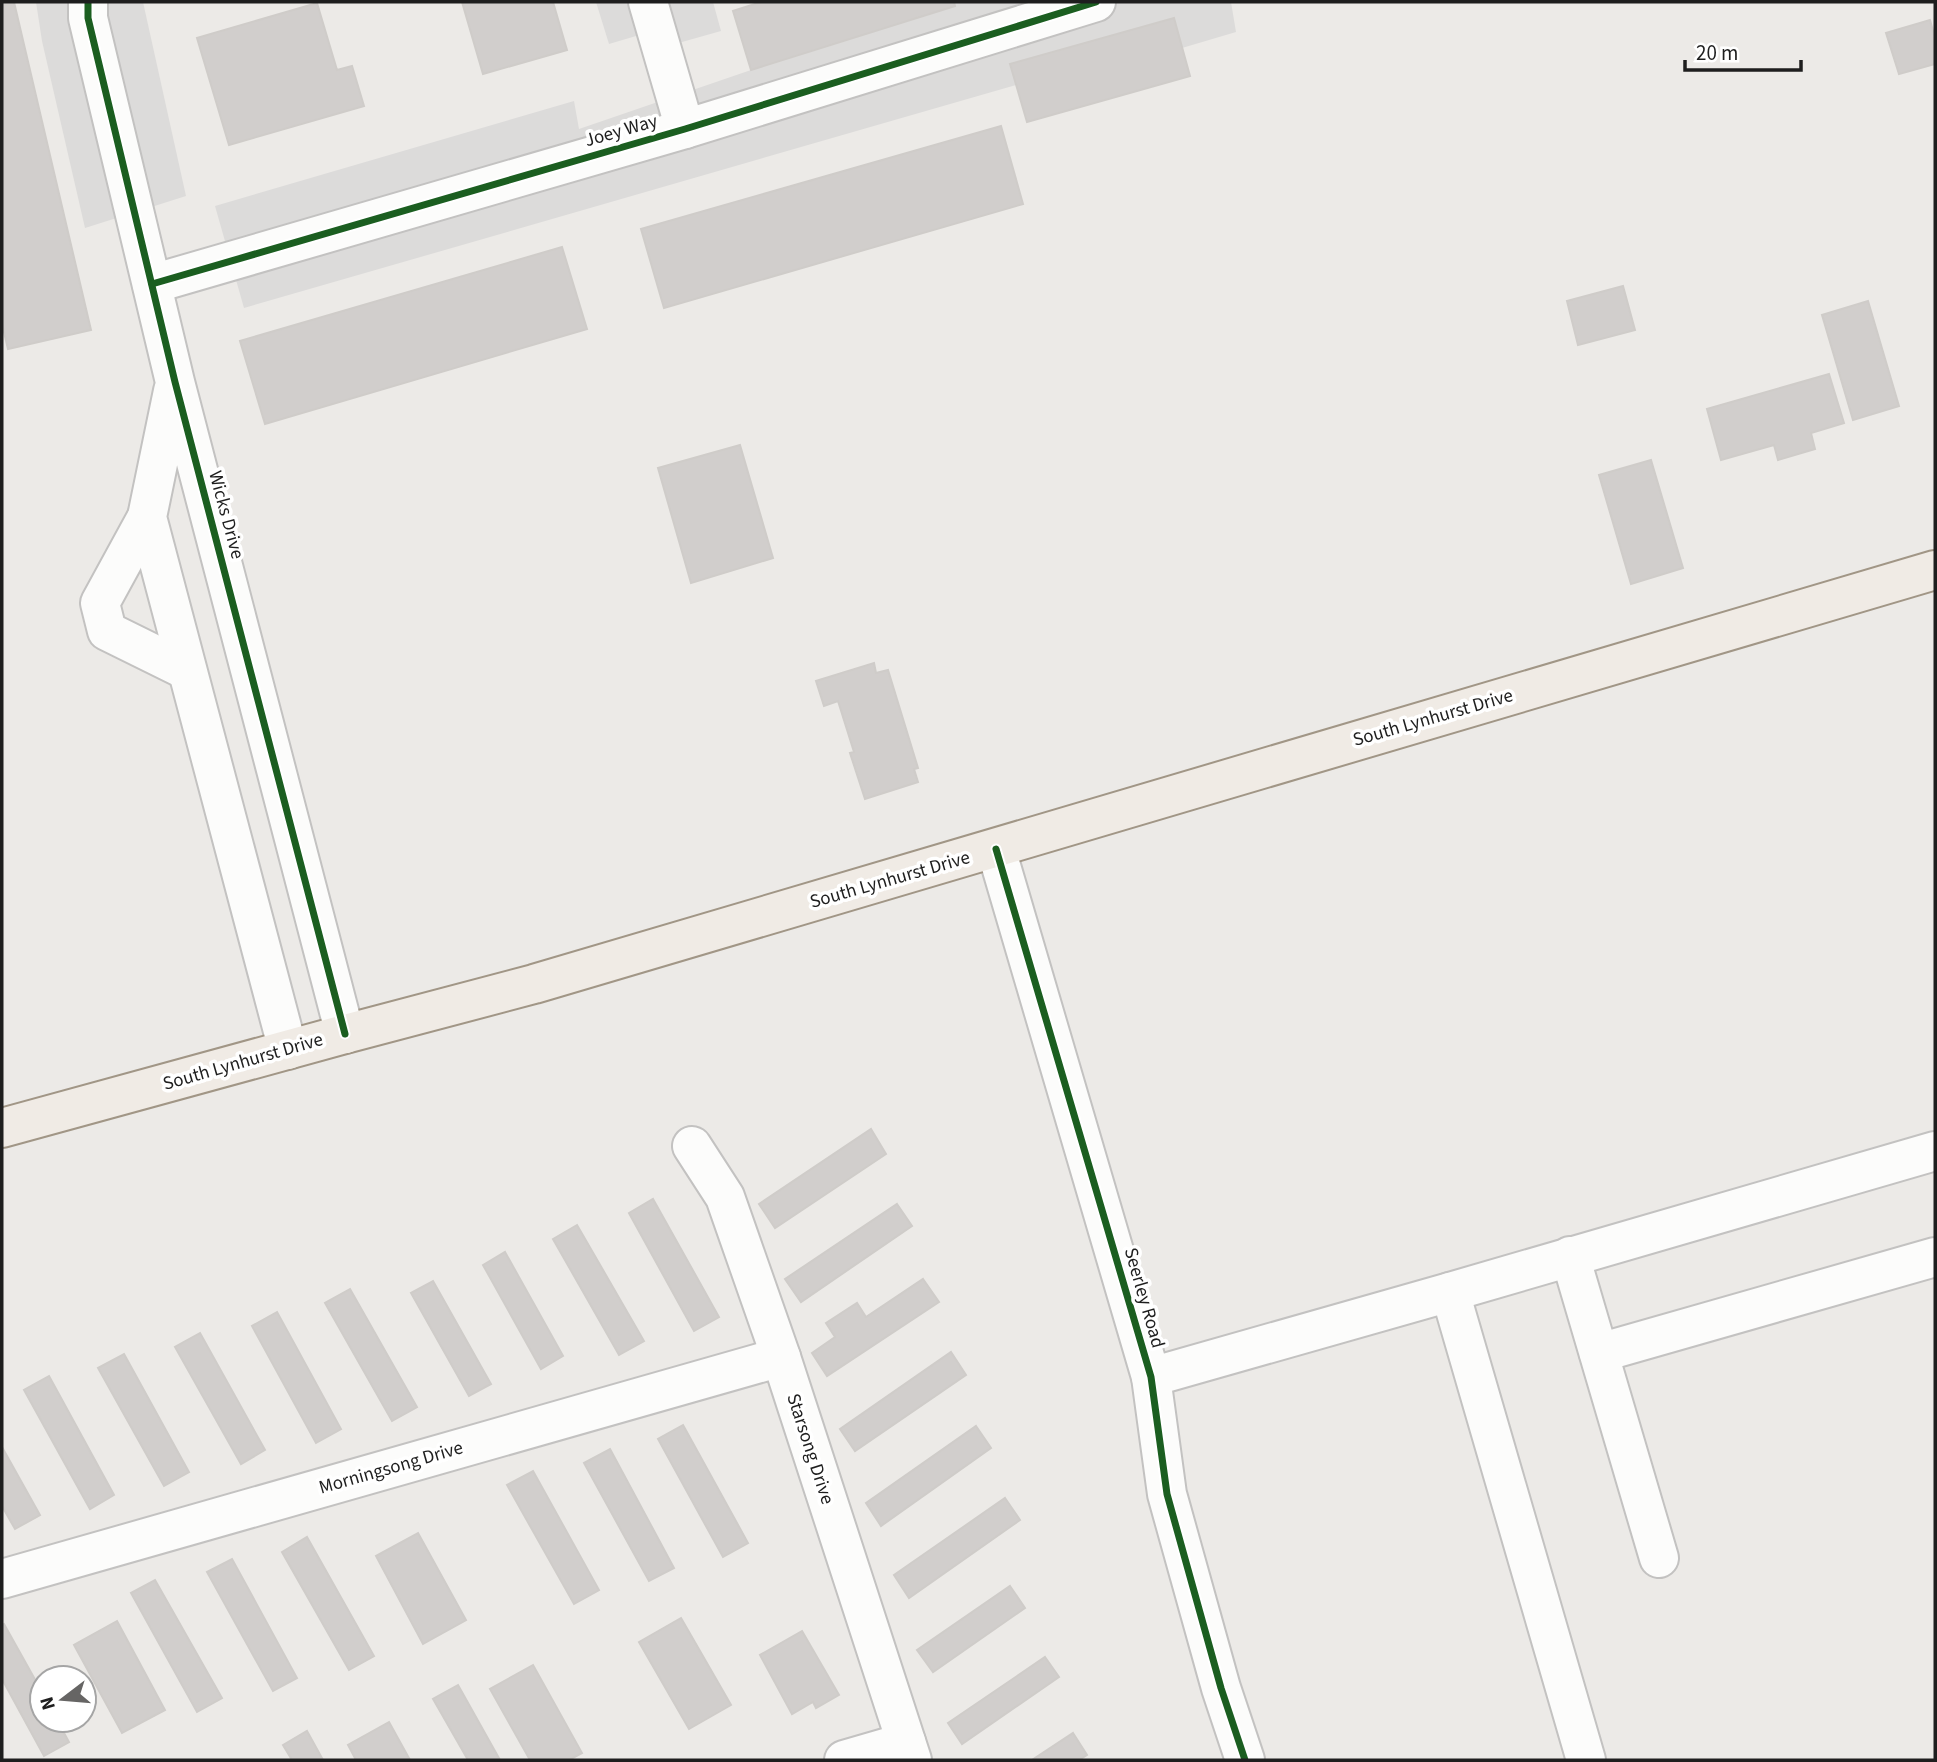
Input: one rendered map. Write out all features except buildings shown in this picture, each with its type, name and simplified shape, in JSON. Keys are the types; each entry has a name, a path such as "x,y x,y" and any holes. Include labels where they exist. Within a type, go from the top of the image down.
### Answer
{"main road":[{"name":"South Lynhurst Drive","path":"2,1128 534,984 1935,570"}],"street":[{"name":"Wicks Drive","path":"88,2 88,18 175,382 345,1034"},
{"path":"648,2 685,129"},
{"name":"Joey Way","path":"152,284 685,129 1096,2"},
{"name":"Wicks Drive","path":"175,382 147,517 288,1050"},
{"path":"147,517 100,603 107,631 186,670"},
{"name":"Seerley Road","path":"996,849 1151,1377 1167,1494 1220,1688 1245,1760"},
{"name":"Starsong Drive","path":"692,1146 725,1197 781,1357 909,1751"},
{"path":"1151,1377 1935,1151"},
{"path":"1570,1256 1658,1558"},
{"path":"1599,1353 1935,1257"},
{"path":"1450,1292 1587,1760"},
{"name":"Morningsong Drive","path":"2,1579 781,1357"},
{"path":"844,1760 909,1751"}],"shaded area":[{"path":"36,2 143,2 186,196 85,228 42,41"},
{"path":"596,2 713,2 721,31 682,42 636,36 609,44"},
{"path":"954,2 1231,2 1236,32 1182,48 1174,19 1016,85 244,308 215,206 574,101 579,129 751,70 955,6"}],"cycle path":[{"path":"88,2 88,18 175,382 345,1034"},
{"path":"152,284 685,129 1096,2"},
{"path":"996,849 1151,1377 1167,1494 1221,1688 1245,1760"}]}
